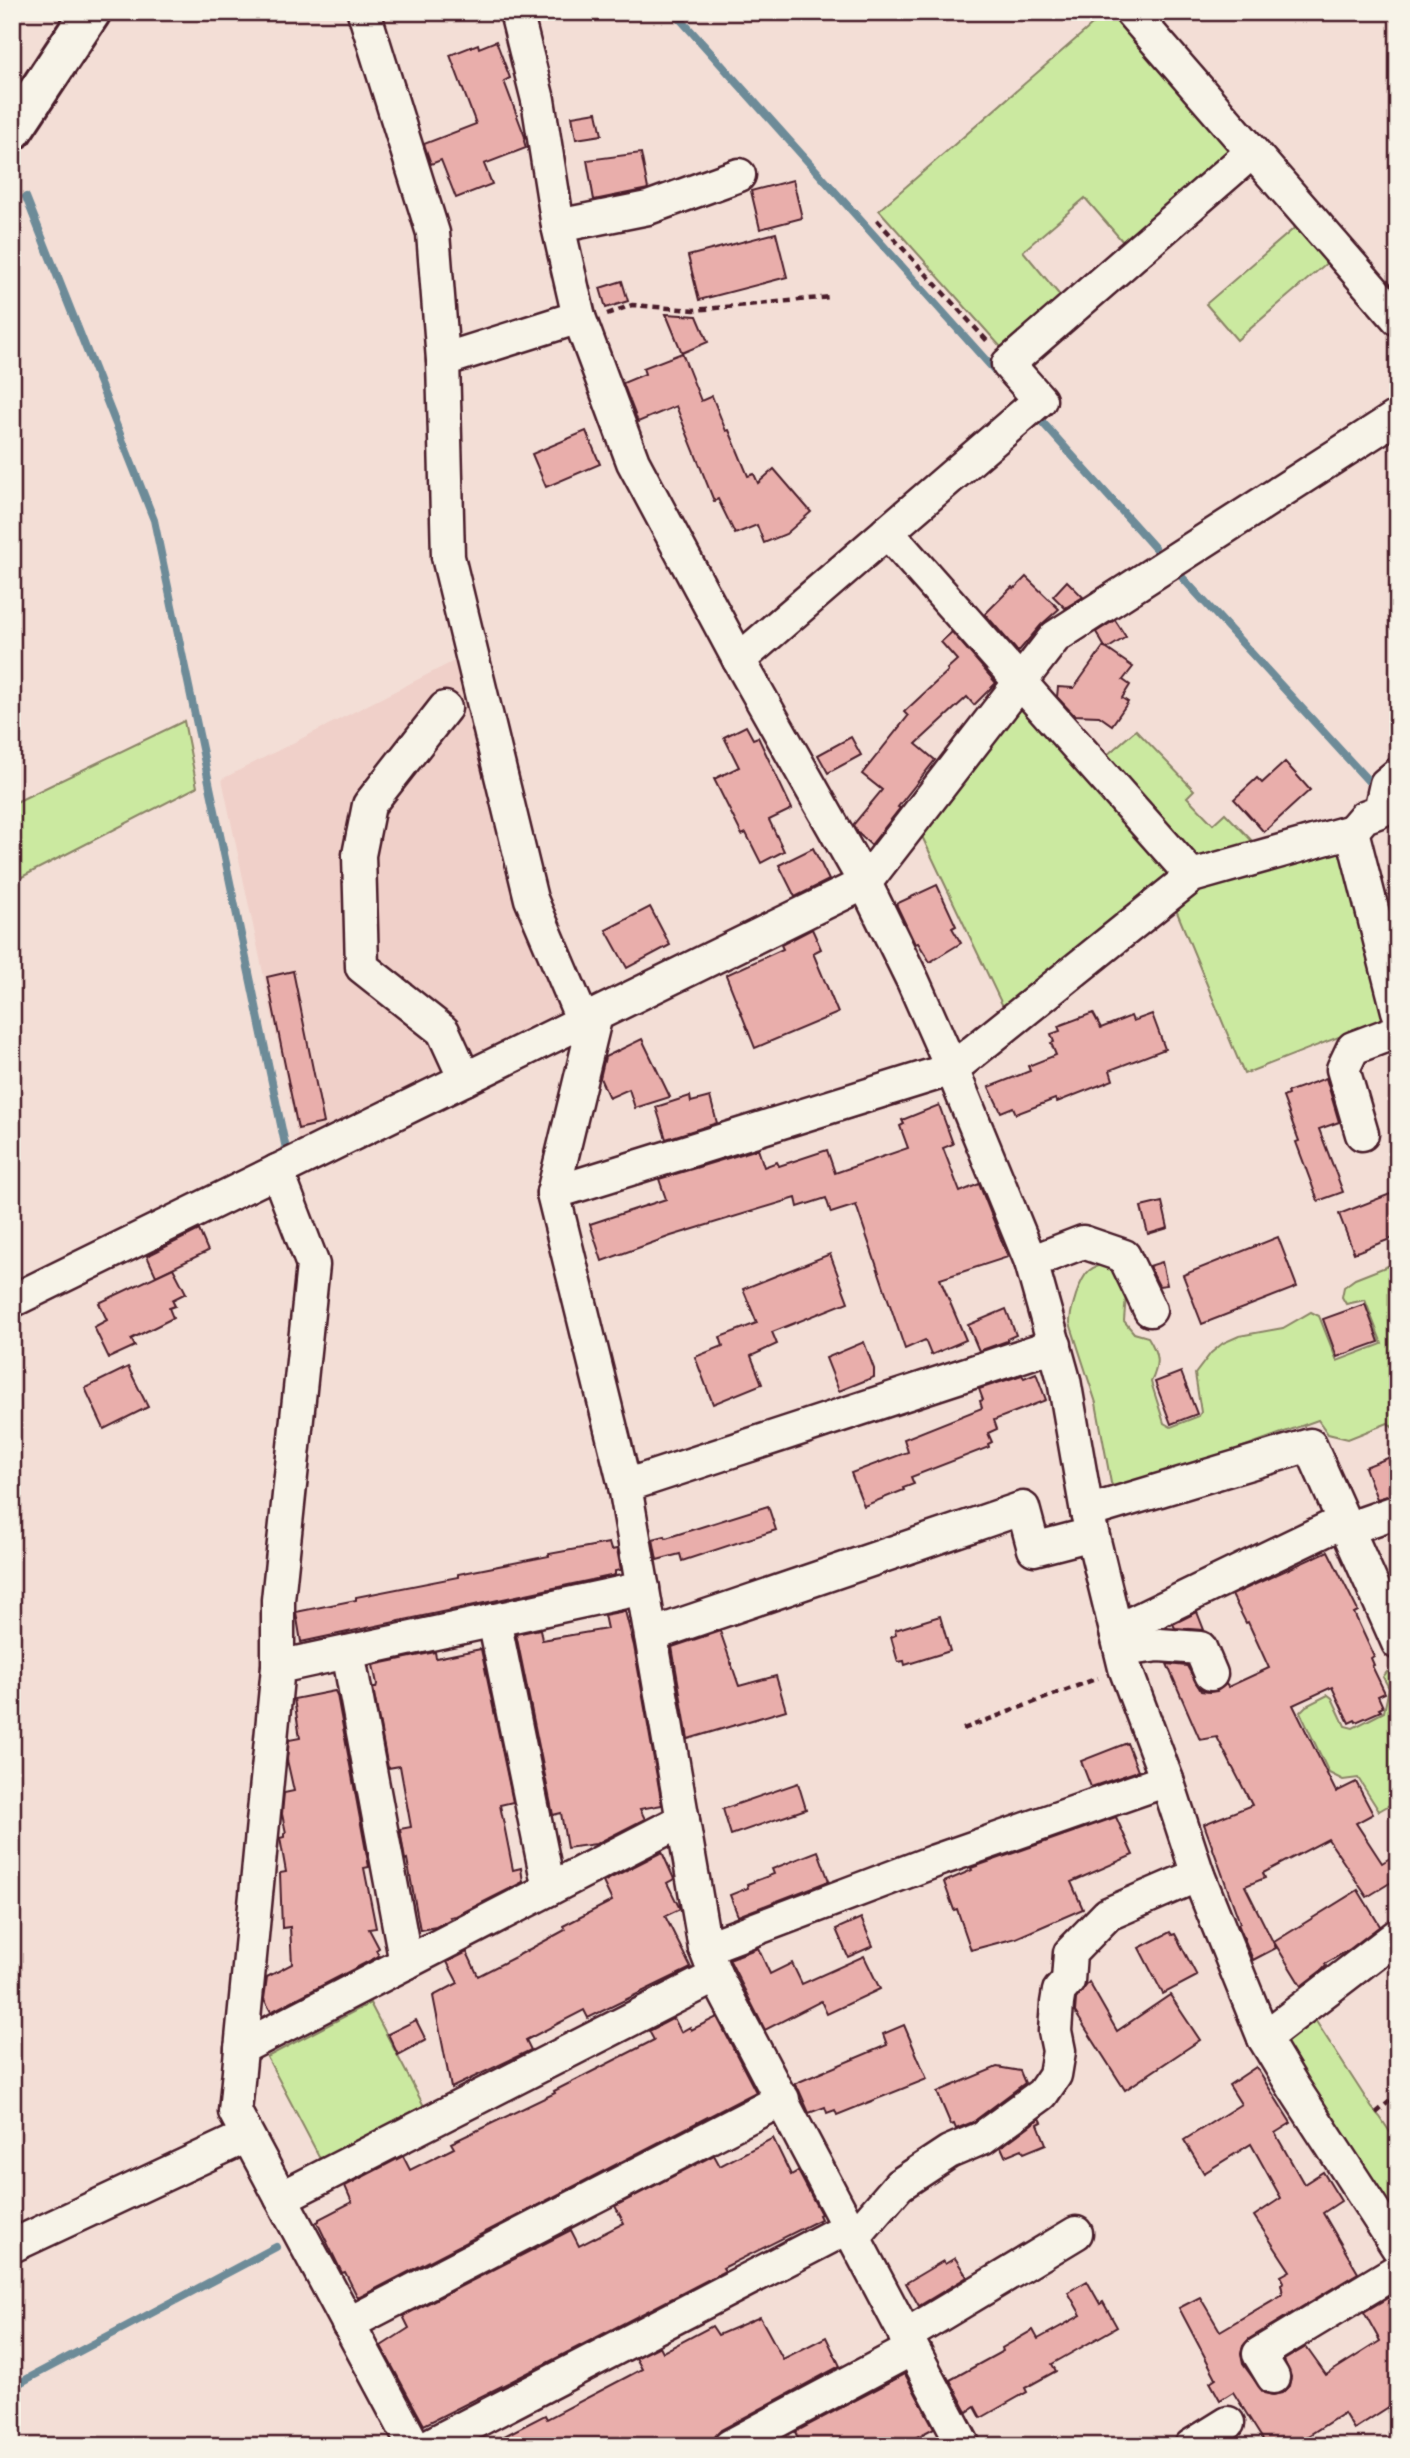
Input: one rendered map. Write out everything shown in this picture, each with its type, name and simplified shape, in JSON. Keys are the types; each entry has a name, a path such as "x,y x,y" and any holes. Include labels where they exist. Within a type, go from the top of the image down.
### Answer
{"main road":[{"path":"12,131 90,12"}],"street":[{"path":"364,12 433,233 443,360 448,558 531,899 589,1018 553,1193 625,1486 683,1820 711,1962 964,2446"},
{"path":"516,12 538,100 558,226 580,320 633,462 738,660 865,883 952,1069 1031,1262 1065,1380 1089,1523 1120,1650 1198,1875 1265,2038 1294,2088 1398,2248"},
{"path":"1131,12 1398,319"},
{"path":"738,660 1040,400 1008,364 1252,152"},
{"path":"558,226 648,208 739,175"},
{"path":"443,360 580,320"},
{"path":"12,1301 865,883 1055,637 1398,416"},
{"path":"887,532 1192,876"},
{"path":"444,708 369,805 359,855 362,967 443,1031 465,1079"},
{"path":"553,1193 952,1069 1192,876 1353,831 1364,817 1389,810 1385,785 1398,774"},
{"path":"1353,831 1387,919 1398,1011"},
{"path":"1362,1134 1343,1069 1353,1048 1398,1031"},
{"path":"277,1171 313,1265 278,1600 278,1667 235,2112 414,2446"},
{"path":"1031,1262 1083,1242 1124,1256 1150,1310"},
{"path":"625,1486 1055,1345"},
{"path":"651,1635 1023,1508 1034,1549 1089,1523 1311,1445 1398,1643"},
{"path":"1120,1650 1346,1525 1398,1511"},
{"path":"278,1667 643,1588"},
{"path":"494,1620 549,1889"},
{"path":"1120,1650 1159,1645 1200,1648 1211,1674"},
{"path":"348,1652 407,1963"},
{"path":"281,2198 711,1962 935,1861 1167,1780"},
{"path":"241,2048 683,1820"},
{"path":"428,2446 851,2232 899,2185 949,2152 982,2138 1042,2094 1055,2075 1059,2052 1055,2031 1057,2003 1059,1991 1068,1981 1070,1953 1108,1914 1198,1875"},
{"path":"1265,2038 1398,1935"},
{"path":"348,2324 783,2099"},
{"path":"12,2246 247,2136"},
{"path":"730,2446 908,2343 1076,2233"},
{"path":"1273,2377 1259,2354 1398,2270"},
{"path":"1191,2446 1228,2423"}],"path":[{"path":"877,220 1008,364"},
{"path":"580,320 632,305 694,310 831,297"},
{"path":"963,1729 1120,1650"},
{"path":"1376,2113 1398,2094"}],"shaded area":[{"path":"462,657 565,1011 561,1020 300,1147 222,779"}],"green space":[{"path":"1107,12 1117,12 1241,153 1130,250 1085,198 1023,251 1067,304 1008,355 879,210"},
{"path":"1298,225 1329,261 1237,340 1206,304"},
{"path":"1023,695 1181,870 1008,1017 919,830"},
{"path":"184,721 197,787 12,882 12,804"},
{"path":"1136,730 1194,790 1187,797 1213,824 1225,813 1259,848 1194,868 1099,762"},
{"path":"1339,844 1390,1017 1244,1074 1172,900 1206,877"},
{"path":"1398,1262 1398,1433 1388,1423 1348,1439 1328,1434 1318,1420 1117,1492 1111,1483 1096,1403 1070,1323 1076,1295 1089,1270 1100,1265 1116,1264 1126,1294 1124,1321 1134,1333 1148,1337 1154,1348 1157,1364 1151,1382 1164,1423 1171,1427 1199,1416 1201,1412 1195,1374 1211,1353 1223,1343 1239,1336 1283,1328 1311,1312 1319,1316 1337,1361 1382,1344 1365,1300 1346,1304 1342,1297 1344,1287 1355,1279"},
{"path":"1387,1672 1398,1675 1398,1800 1379,1811 1358,1778 1343,1780 1329,1773 1300,1712 1328,1695 1345,1726 1353,1728 1384,1712 1389,1688 1383,1677"},
{"path":"370,2003 425,2108 322,2162 267,2057"},
{"path":"1310,2012 1398,2144 1398,2219 1280,2036"}],"building":[{"path":"496,41 510,78 504,81 525,137 526,148 484,164 492,184 456,198 441,160 431,164 424,144 476,124 450,55 478,44 479,48"},
{"path":"597,112 602,135 576,139 572,116"},
{"path":"641,153 648,189 594,200 587,160"},
{"path":"793,180 802,218 760,229 751,191"},
{"path":"776,233 787,277 699,300 688,256"},
{"path":"622,281 628,301 606,308 600,288"},
{"path":"666,314 697,316 708,342 682,353"},
{"path":"682,353 701,401 712,396 748,476 754,474 758,483 774,469 811,512 786,534 764,543 757,525 735,534 718,499 714,501 676,406 638,422 623,383 645,374 643,368"},
{"path":"586,431 600,464 546,487 532,454"},
{"path":"1026,577 1059,609 1018,652 985,614"},
{"path":"1067,581 1083,597 1065,608 1053,596"},
{"path":"1115,620 1126,637 1107,649 1133,667 1123,680 1130,685 1122,698 1128,702 1112,725 1099,716 1074,715 1057,697 1058,687 1074,688 1103,647 1106,649 1096,632"},
{"path":"952,632 996,683 974,705 967,697 916,744 935,760 871,845 853,825 882,790 862,774 908,716 904,712 957,660 941,642"},
{"path":"746,726 753,739 758,737 792,809 769,820 784,851 761,863 746,833 742,835 714,779 739,767 724,737"},
{"path":"851,737 861,755 828,773 818,755"},
{"path":"1285,762 1310,790 1264,832 1234,799 1257,778 1262,783"},
{"path":"813,848 829,880 795,897 779,865"},
{"path":"937,885 956,926 952,928 961,943 930,962 918,943 915,944 896,904"},
{"path":"650,907 670,945 627,968 606,930"},
{"path":"812,929 821,949 813,953 838,1013 755,1048 726,975 783,949 781,945"},
{"path":"293,971 324,1123 298,1129 267,977"},
{"path":"1093,1013 1101,1028 1131,1016 1133,1021 1152,1014 1165,1049 1110,1070 1113,1080 1057,1102 1055,1099 1016,1114 1013,1107 1001,1112 989,1087 1030,1071 1028,1066 1056,1055 1051,1034 1060,1031 1058,1026"},
{"path":"642,1039 670,1097 635,1108 629,1089 609,1098 600,1078 605,1057"},
{"path":"1326,1078 1339,1122 1319,1129 1343,1192 1318,1201 1283,1097 1288,1095 1287,1092"},
{"path":"690,1096 691,1102 710,1097 717,1123 666,1139 656,1107"},
{"path":"939,1105 953,1144 943,1148 960,1192 979,1184 1008,1257 940,1279 966,1340 931,1355 925,1340 905,1349 856,1205 831,1213 826,1198 798,1207 796,1198 671,1236 602,1261 590,1224 666,1199 659,1179 758,1149 764,1167 777,1162 779,1166 827,1150 835,1173 908,1148 900,1126 904,1124 902,1120"},
{"path":"1398,1191 1398,1236 1354,1253 1339,1214"},
{"path":"1162,1202 1168,1228 1148,1234 1141,1207"},
{"path":"199,1230 208,1251 156,1276 147,1256"},
{"path":"1278,1237 1297,1287 1202,1324 1183,1275"},
{"path":"830,1254 848,1302 772,1332 777,1344 751,1356 762,1384 713,1404 695,1357 723,1346 720,1337 757,1323 743,1289"},
{"path":"1162,1262 1167,1285 1159,1286 1149,1266"},
{"path":"173,1268 186,1293 172,1300 175,1306 169,1308 173,1318 131,1339 135,1346 109,1358 94,1327 107,1320 99,1303"},
{"path":"1365,1304 1379,1342 1337,1357 1323,1319"},
{"path":"1006,1309 1016,1335 979,1351 968,1325"},
{"path":"864,1342 874,1369 874,1377 839,1391 826,1358"},
{"path":"128,1367 148,1407 104,1429 85,1388"},
{"path":"1181,1372 1197,1414 1171,1424 1155,1382"},
{"path":"1036,1373 1046,1400 994,1420 997,1429 988,1433 992,1442 988,1444 989,1447 911,1477 914,1484 864,1506 851,1473 908,1452 904,1439 982,1408 980,1401 983,1400 979,1389"},
{"path":"1398,1454 1398,1493 1377,1499 1365,1467"},
{"path":"768,1506 776,1530 682,1561 680,1554 657,1560 653,1539 666,1538"},
{"path":"609,1543 611,1550 617,1549 621,1570 615,1571 615,1575 301,1642 296,1612 458,1577 458,1574"},
{"path":"1328,1551 1358,1611 1354,1613 1374,1656 1371,1658 1374,1665 1372,1666 1385,1693 1378,1696 1383,1707 1379,1709 1381,1711 1349,1723 1332,1687 1293,1705 1336,1792 1356,1782 1373,1814 1356,1823 1382,1863 1398,1853 1398,1878 1367,1897 1328,1839 1263,1873 1265,1878 1245,1886 1276,1948 1253,1960 1204,1824 1252,1805 1217,1737 1200,1740 1167,1664 1187,1666 1201,1691 1209,1692 1217,1691 1226,1684 1228,1687 1269,1668 1232,1595"},
{"path":"625,1611 634,1646 662,1805 640,1809 645,1819 596,1844 567,1848 561,1813 553,1815 516,1634 540,1629 542,1640 607,1629 604,1615"},
{"path":"1197,1612 1204,1630 1175,1628 1173,1624"},
{"path":"940,1616 950,1651 905,1665 904,1661 898,1662 891,1637 896,1635 895,1630"},
{"path":"720,1631 739,1686 776,1676 786,1710 688,1739 672,1647"},
{"path":"481,1649 513,1802 500,1805 513,1870 521,1868 523,1882 450,1917 451,1919 436,1927 420,1930 400,1829 411,1827 400,1766 388,1768 373,1688 376,1688 377,1684 373,1665 435,1652 436,1658"},
{"path":"335,1691 369,1867 364,1868 376,1928 369,1929 379,1948 376,1950 379,1956 271,2012 264,1999 267,1977 292,1964 290,1927 282,1928 280,1873 286,1872 280,1838 286,1833 282,1814 284,1793 294,1791 287,1760 289,1740 300,1738 294,1699"},
{"path":"1127,1743 1138,1771 1091,1787 1081,1761"},
{"path":"798,1783 806,1809 731,1835 723,1809"},
{"path":"1116,1817 1133,1855 1071,1882 1083,1909 1016,1938 971,1950 957,1909 954,1910 944,1882 972,1870 971,1868"},
{"path":"818,1851 829,1881 738,1916 730,1895 748,1888 747,1884 774,1874 772,1869"},
{"path":"662,1852 674,1879 667,1883 680,1909 665,1916 691,1968 588,2018 584,2010 526,2040 531,2050 451,2088 433,1996 458,1983 447,1962 467,1952 478,1976 565,1930 563,1926 612,1901 603,1882"},
{"path":"1358,1890 1380,1926 1325,1964 1322,1970 1301,1986 1274,1942"},
{"path":"861,1918 873,1946 848,1957 836,1929"},
{"path":"1170,1932 1175,1934 1197,1976 1163,1994 1139,1948"},
{"path":"758,1948 770,1974 792,1963 802,1984 864,1956 880,1989 827,2014 821,2001 765,2030 729,1959"},
{"path":"1089,1982 1117,2031 1170,1995 1200,2040 1125,2090 1075,2012 1076,1999"},
{"path":"717,2017 756,2092 358,2298 345,2272 342,2273 317,2222 352,2202 345,2186 403,2156 410,2170 454,2148 451,2143 555,2093 554,2091 654,2040 649,2031 674,2018 681,2032"},
{"path":"416,2020 426,2040 398,2055 388,2034"},
{"path":"904,2025 927,2079 837,2115 835,2110 827,2113 825,2107 809,2113 794,2084 887,2045 883,2034"},
{"path":"997,2067 1020,2071 1025,2083 973,2122 956,2129 954,2124 951,2125 937,2092"},
{"path":"1256,2067 1291,2123 1275,2133 1304,2184 1323,2172 1341,2201 1323,2213 1358,2273 1249,2339 1241,2354 1243,2364 1264,2393 1282,2393 1289,2386 1291,2377 1284,2360 1306,2347 1326,2375 1380,2341 1364,2312 1391,2296 1398,2307 1398,2401 1354,2429 1344,2413 1292,2446 1267,2446 1233,2392 1220,2400 1210,2382 1216,2378 1179,2308 1200,2297 1220,2331 1283,2294 1281,2284 1284,2282 1281,2276 1290,2271 1254,2216 1281,2198 1251,2144 1204,2173 1184,2140 1241,2104 1229,2085"},
{"path":"1040,2118 1042,2122 1038,2124 1046,2144 1024,2153 1022,2149 1005,2156 1001,2147"},
{"path":"773,2138 791,2175 798,2171 821,2214 821,2219 424,2425 381,2346 409,2328 403,2316 571,2230 579,2246 624,2223 615,2206 714,2155 720,2166"},
{"path":"955,2258 967,2277 919,2306 906,2283 943,2261 945,2264"},
{"path":"1087,2281 1117,2327 1052,2364 1056,2371 1025,2388 1027,2392 981,2418 975,2407 967,2412 950,2380 1003,2351 1002,2348 1033,2330 1038,2339 1081,2315 1068,2292"},
{"path":"760,2317 783,2359 826,2337 840,2366 721,2430 714,2438 698,2446 485,2446 545,2415 547,2419 642,2369 636,2358 660,2346 663,2352 712,2326 718,2335"},
{"path":"905,2374 934,2428 900,2446 802,2446 795,2432"}],"waterway":[{"path":"674,12 999,375"},
{"path":"26,197 154,520 286,1149"},
{"path":"1035,414 1154,547"},
{"path":"1180,575 1372,785"},
{"path":"12,2387 276,2247"}]}
